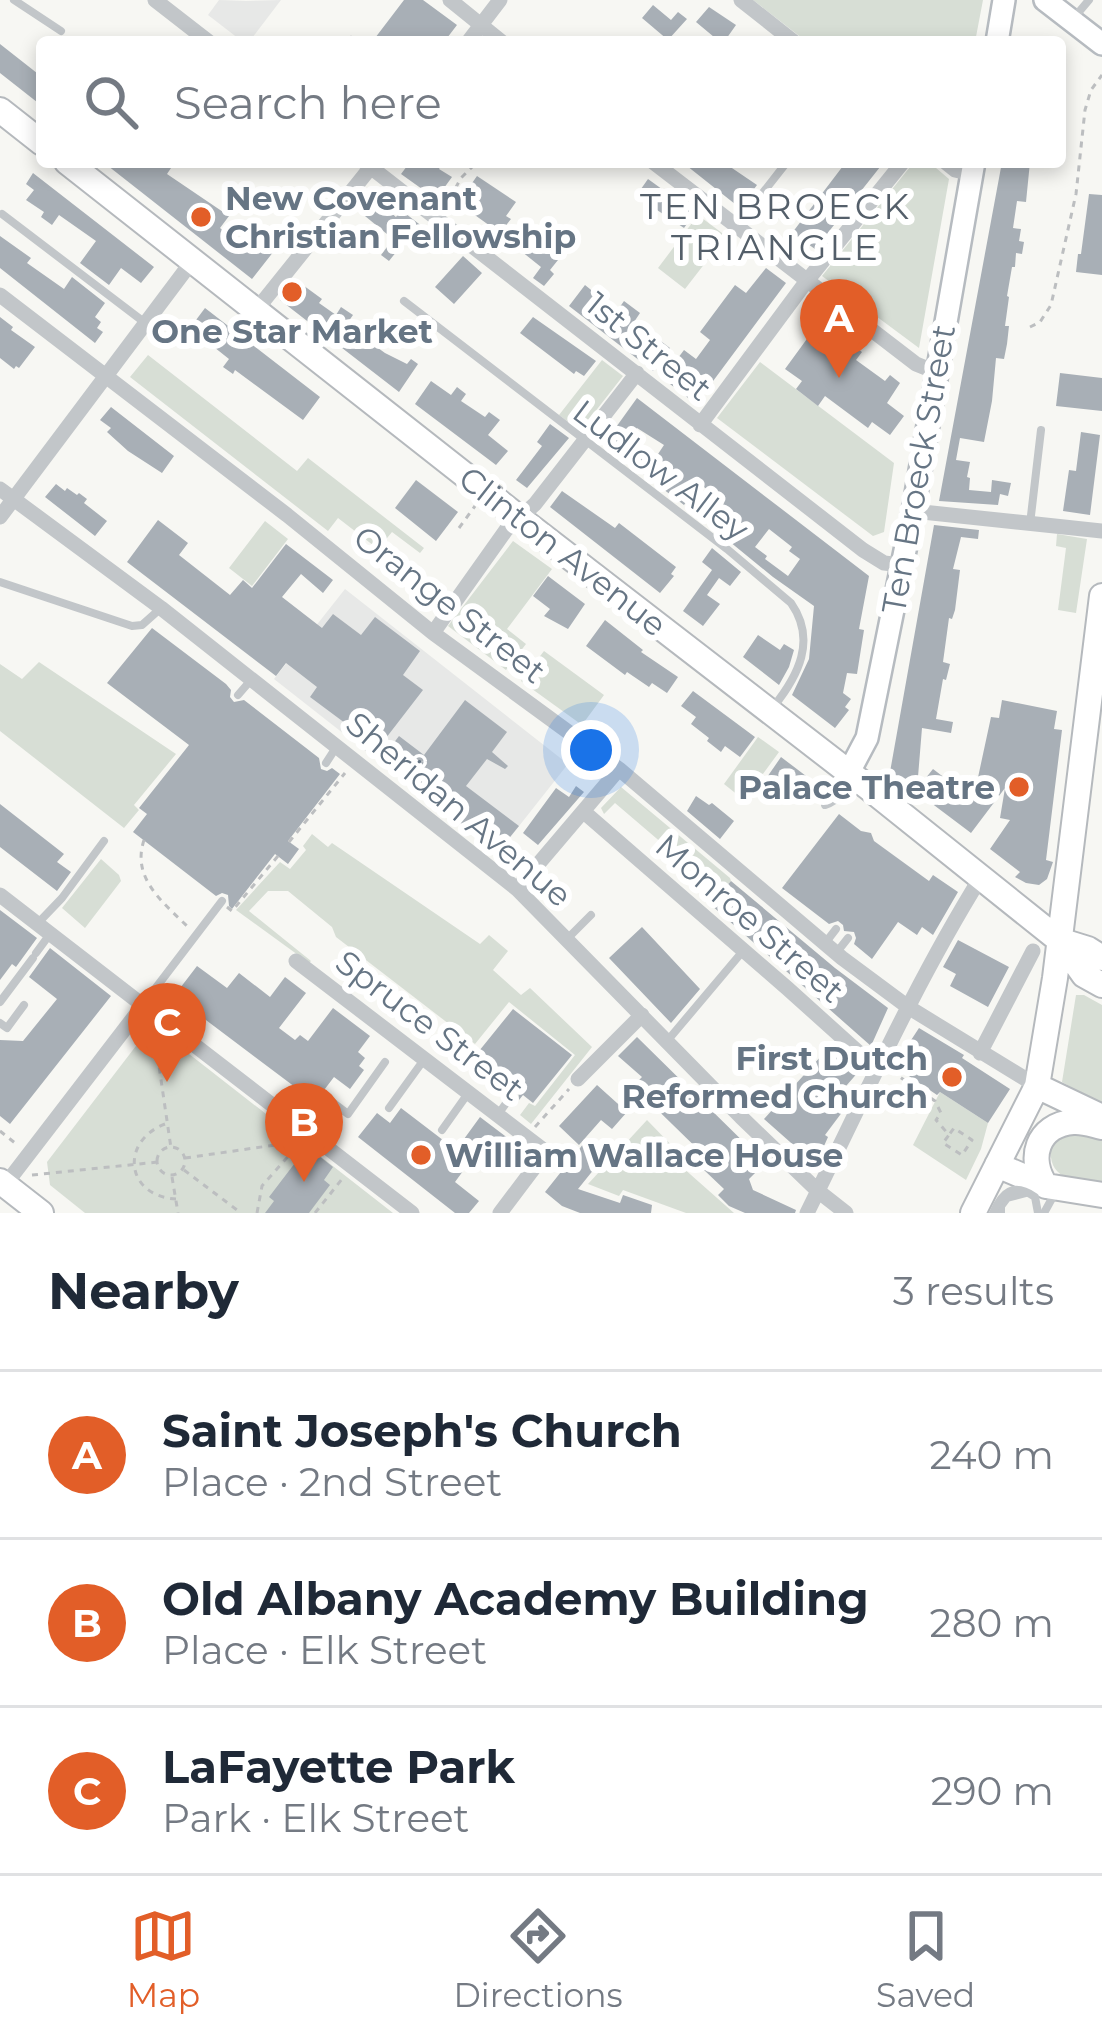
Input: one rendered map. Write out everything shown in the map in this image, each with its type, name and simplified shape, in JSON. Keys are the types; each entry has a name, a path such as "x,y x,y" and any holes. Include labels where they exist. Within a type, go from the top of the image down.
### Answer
{"main road":[{"path":"0,110 36,137"},
{"name":"Clinton Avenue","path":"75,168 849,772 1059,940 1084,975 1102,985"},
{"path":"973,1213 1037,1086 1102,596"},
{"name":"Clinton Avenue","path":"1059,940 1102,958"},
{"path":"1037,1086 1102,1117"},
{"path":"1053,1193 1035,1164 1040,1141 1070,1122 1102,1127"},
{"path":"997,1165 1053,1193 1102,1196"},
{"path":"2,1183 41,1213"}],"street":[{"path":"155,0 201,36"},
{"path":"450,0 495,36"},
{"path":"473,36 500,0"},
{"path":"741,0 786,36"},
{"path":"998,36 1004,0"},
{"path":"1045,0 1102,44"},
{"path":"257,309 367,168"},
{"name":"1st Street","path":"375,168 863,550 884,563 902,566"},
{"path":"661,168 916,364 936,372"},
{"path":"700,425 898,168"},
{"name":"Ten Broeck Street","path":"849,772 867,737 913,511 973,168"},
{"path":"0,517 6,494 108,376 193,260"},
{"name":"Orange Street","path":"0,295 434,633 619,769 908,1007 1037,1086"},
{"path":"434,633 506,530 535,504 637,373"},
{"name":"Sheridan Avenue","path":"6,494 161,608 517,889 818,1191 846,1213"},
{"path":"913,511 1102,531"},
{"path":"517,889 619,769"},
{"name":"Monroe Street","path":"584,812 884,1070"},
{"path":"807,1213 884,1070 908,1007 981,877"},
{"path":"0,895 412,1213"},
{"path":"980,1053 1034,951"},
{"name":"Spruce Street","path":"296,961 498,1114 531,1131 546,1152 504,1208"},
{"path":"2,1183 144,1004"},
{"path":"578,1079 642,1015"},
{"path":"504,1208 523,1213"}],"lane":[{"path":"14,0 61,31"},
{"path":"1072,20 1088,0"},
{"path":"736,227 782,168"},
{"path":"2,214 146,324"},
{"name":"Ludlow Alley","path":"404,301 791,603 798,612 803,640 801,662 793,682 769,712"},
{"path":"1030,524 1041,430"},
{"path":"0,582 132,626 142,625 161,608"},
{"path":"238,695 252,679"},
{"path":"326,763 337,746"},
{"path":"0,1003 34,956 62,898 104,841"},
{"path":"144,1004 222,902"},
{"path":"567,940 592,915"},
{"path":"831,948 836,929"},
{"path":"831,948 848,938"},
{"path":"667,1041 742,951"},
{"path":"0,1023 7,1028 24,1005"},
{"path":"388,1108 425,1059"},
{"path":"305,1130 328,1099 348,1114 386,1063"},
{"path":"442,1130 469,1092"},
{"path":"498,1114 512,1095"},
{"path":"997,1213 1003,1193 1010,1189 1034,1197 1041,1213"},
{"path":"997,1213 1007,1198 1053,1193"},
{"path":"1041,1213 1053,1193"}],"path":[{"path":"1030,328 1051,305 1076,194 1085,110 1102,75"},
{"path":"438,219 471,168"},
{"path":"459,528 475,506"},
{"path":"290,842 355,760"},
{"path":"144,840 139,860 142,872 154,892 196,935"},
{"path":"222,902 232,910 278,856"},
{"path":"153,1024 171,1148"},
{"path":"884,1070 935,1101 941,1113 936,1120 949,1136"},
{"path":"531,1131 578,1079"},
{"path":"906,1095 911,1086"},
{"path":"167,1123 147,1133 134,1165 147,1190 176,1198"},
{"path":"954,1128 972,1141 962,1156 944,1143 949,1136 954,1128"},
{"path":"0,1131 15,1143"},
{"path":"185,1157 301,1139 262,1186 257,1213"},
{"path":"171,1148 185,1157 182,1169 172,1175 163,1172 158,1162 160,1154 171,1148"},
{"path":"32,1175 158,1162"},
{"path":"182,1169 241,1213"},
{"path":"315,1213 347,1173"},
{"path":"172,1175 178,1213"}],"shaded area":[{"path":"219,0 281,0 254,36 235,36 208,15"},
{"path":"753,0 983,0 976,36 799,36"},
{"path":"909,168 936,168 949,179 919,348 822,276"},
{"path":"698,215 726,236 685,289 658,268"},
{"path":"148,355 297,471 308,458 424,548 420,553 392,532 378,549 338,518 328,531 130,377"},
{"path":"602,360 623,376 580,431 559,415"},
{"path":"760,362 894,463 884,532 873,536 717,418"},
{"path":"265,521 288,539 252,586 229,568"},
{"path":"1057,534 1087,539 1076,613 1058,610 1066,548 1056,546"},
{"path":"513,541 552,569 507,629 526,644 506,670 448,626"},
{"path":"345,589 568,764 497,854 274,679"},
{"path":"544,651 604,695 582,725 521,681"},
{"path":"39,662 176,754 134,805 139,810 124,828 0,731 0,664 22,679"},
{"path":"758,737 779,752 744,800 724,784"},
{"path":"621,787 731,881 724,888 719,883 711,885 615,803 604,814 601,808"},
{"path":"312,834 480,944 489,935 508,951 493,970 521,995 530,988 592,1047 531,1124 520,1115 529,1103 535,1106 575,1055 509,1002 475,1044 336,937 332,927 288,891 268,891 249,911 309,963 236,910 280,862 290,869"},
{"path":"101,859 121,881 85,928 62,908"},
{"path":"1076,995 1102,1005 1102,1105 1062,1082"},
{"path":"152,1025 393,1213 85,1213 50,1185 47,1162"},
{"path":"940,1092 988,1123 966,1180 913,1145"},
{"path":"647,1120 678,1152 673,1159 734,1213 686,1213 623,1190 619,1196 588,1184"},
{"path":"1066,1132 1102,1135 1102,1183 1064,1176 1053,1166 1051,1145"}],"building":[{"path":"404,0 423,0 457,25 449,36 377,36"},
{"path":"653,5 671,20 678,12 687,19 672,36 663,36 642,18"},
{"path":"709,7 736,25 728,36 713,36 696,22"},
{"path":"0,44 36,72 36,101 0,73"},
{"path":"111,168 171,168 167,174 229,216 220,228 237,242 241,237 257,249 263,242 274,251 252,279"},
{"path":"406,168 440,168 452,177 436,199 401,174"},
{"path":"690,168 732,168 757,185 740,208"},
{"path":"841,168 879,168 815,249 792,233"},
{"path":"1001,168 1029,168 1026,202 1017,201 1013,228 1021,229 1019,241 1024,242 1012,267 1007,344 1004,359 996,358 984,442 960,438 956,460 970,462 969,490 991,492 992,480 1011,483 1008,496 1000,494 998,505 939,501"},
{"path":"33,173 154,267 141,283 121,268 109,285 80,263 96,241 59,215 52,225 41,217 44,212 26,200 34,190 26,184"},
{"path":"477,176 516,202 500,233 458,203"},
{"path":"648,179 695,213 684,228 636,196"},
{"path":"366,192 396,217 401,210 432,234 419,252 405,241 389,261 381,255 393,239 354,207"},
{"path":"1089,194 1102,195 1102,275 1076,272"},
{"path":"546,220 554,226 539,245 558,260 544,286 533,278 541,267 521,251"},
{"path":"0,236 64,289 72,277 105,303 95,317 103,332 95,343 0,268"},
{"path":"463,256 482,273 454,304 435,287"},
{"path":"766,268 786,283 696,404 670,384 685,363 678,358 684,350 696,359 710,340 700,332 735,285 746,293"},
{"path":"296,280 336,315 341,307 353,315 346,325 385,353 418,364 399,392 280,300"},
{"path":"585,285 617,311 624,301 640,313 628,331 643,342 650,333 670,348 653,371 569,306"},
{"path":"205,308 320,397 303,420 235,370 233,374 223,367 229,359 190,328"},
{"path":"0,317 35,347 19,368 0,358"},
{"path":"533,317 596,361 584,376 574,374 520,333"},
{"path":"820,321 862,352 856,360 885,381 890,375 900,383 887,403 904,416 890,435 872,422 868,428 825,396 818,406 796,389 802,381 785,369"},
{"path":"1060,373 1102,378 1102,411 1056,406"},
{"path":"431,381 451,395 457,387 466,394 461,401 485,417 489,412 500,420 488,435 508,451 496,465 415,404"},
{"path":"637,398 869,576 857,674 847,673 843,693 851,699 845,707 849,710 835,728 792,695 809,659 814,606 713,528 726,510 724,503 699,483 684,505 633,466 641,455 652,463 664,445 637,428 622,449 604,437 611,427 614,430","holes":["769,529 792,547 789,551 800,559 788,576 755,547"]},
{"path":"111,407 174,456 162,473 107,432 111,428 100,420"},
{"path":"550,424 569,438 527,488 516,480 542,446 537,442"},
{"path":"1081,432 1100,435 1090,515 1063,511 1069,470 1076,471"},
{"path":"416,480 458,512 436,541 395,508"},
{"path":"56,484 79,493 107,521 95,536 45,497"},
{"path":"562,491 615,528 619,523 676,567 660,593 550,507"},
{"path":"158,520 188,543 179,555 230,595 243,580 252,588 286,544 333,580 323,593 301,574 282,597 322,628 333,614 361,635 375,617 420,651 403,675 423,690 386,738 361,718 353,729 310,697 317,687 286,663 276,676 127,562"},
{"path":"934,525 979,530 978,539 961,537 953,569 960,570 943,662 950,664 936,719 953,722 951,733 922,728 917,789 933,769 974,796 991,717 999,718 1002,700 1057,711 1054,729 1062,730 1046,860 1053,862 1047,879 1039,885 1015,877 1020,872 990,849 1010,820 1000,818 1005,788 971,833 890,772"},
{"path":"712,548 741,572 730,586 719,578 707,595 720,604 703,626 683,611 712,570 702,562"},
{"path":"548,576 585,604 568,629 544,616 550,609 533,596"},
{"path":"605,620 678,677 667,693 625,675 586,646"},
{"path":"152,628 226,684 234,702 244,700 319,758 321,769 332,768 340,774 288,841 299,849 288,864 275,854 232,909 228,895 216,896 133,832 147,814 139,808 189,745 107,683"},
{"path":"758,635 780,650 784,644 794,650 779,685 743,657"},
{"path":"693,691 755,737 740,757 725,746 721,752 691,724 696,717 681,706"},
{"path":"465,700 507,732 492,752 508,766 505,769 487,759 466,786 519,826 498,852 380,761 399,736 424,755"},
{"path":"781,757 810,779 792,804 763,783"},
{"path":"576,786 584,792 538,845 523,833 556,788 569,797"},
{"path":"696,796 734,821 720,839 687,811"},
{"path":"0,804 64,854 57,862 71,872 57,891 0,847"},
{"path":"839,814 871,833 874,841 929,881 933,875 958,892 933,935 922,927 917,935 898,922 872,959 854,944 854,932 844,931 838,921 829,924 782,888"},
{"path":"731,881 888,1008 871,1046 710,904"},
{"path":"0,910 37,938 0,980"},
{"path":"642,927 700,989 671,1023 609,958"},
{"path":"958,940 1009,967 988,1007 950,986 956,974 943,967"},
{"path":"50,948 111,996 10,1124 0,1116 0,1040 23,1041 57,999 29,977"},
{"path":"197,966 227,988 239,973 270,997 285,977 306,993 279,1028 295,1040 300,1035 308,1041 333,1008 370,1036 358,1052 365,1058 359,1066 364,1070 350,1089 334,1077 315,1102 174,996"},
{"path":"513,1009 572,1055 533,1103 523,1095 519,1100 518,1089 506,1090 479,1069 483,1063 475,1056"},
{"name":"First Dutch Reformed Church","path":"919,1028 1010,1089 988,1123 894,1066"},
{"path":"637,1037 765,1163 749,1179 753,1190 795,1213 745,1213 718,1195 724,1189 704,1170 711,1162 633,1086 642,1077 618,1056"},
{"path":"832,1044 860,1070 833,1101 843,1111 825,1135 820,1155 807,1157 764,1119"},
{"path":"597,1085 627,1112 612,1129 601,1120 579,1145 559,1126"},
{"path":"401,1108 456,1150 480,1117 517,1145 506,1159 494,1150 485,1163 474,1156 455,1182 479,1201 469,1213 455,1213 358,1137 377,1113 390,1123"},
{"path":"584,1143 603,1158 578,1189 620,1203 623,1195 652,1205 651,1213 580,1213 545,1192"},
{"path":"314,1152 333,1167 324,1180 330,1185 309,1213 265,1213 274,1201 269,1197 298,1159 304,1164"}],"place":[{"name":"New Covenant Christian Fellowship","path":"201,217"},
{"name":"One Star Market","path":"292,292"},
{"name":"Saint Joseph's Church","path":"839,378"},
{"name":"Palace Theatre","path":"1019,787"},
{"name":"First Dutch Reformed Church","path":"952,1077"},
{"name":"LaFayette Park","path":"167,1082"},
{"name":"William Wallace House","path":"421,1155"},
{"name":"Old Albany Academy Building","path":"304,1182"}],"district":[{"name":"TEN BROECK TRIANGLE","path":"776,226"}]}
